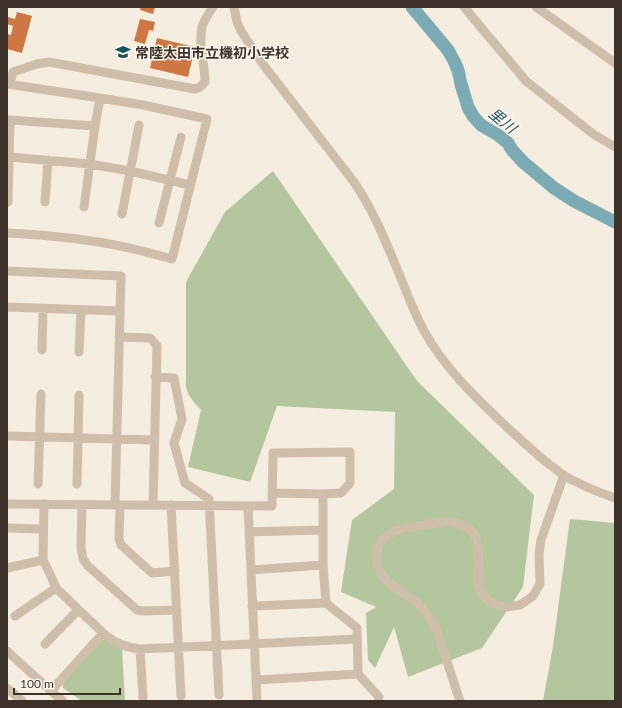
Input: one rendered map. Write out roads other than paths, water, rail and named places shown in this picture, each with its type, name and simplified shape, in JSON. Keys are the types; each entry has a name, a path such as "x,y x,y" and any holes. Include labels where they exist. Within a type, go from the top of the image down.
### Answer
{"street":[{"path":"7,233 79,239 116,245 172,259 207,119 143,105 9,84 13,72 37,64 49,62 195,89 200,87 205,82 201,50 201,36 203,26 213,7"},
{"path":"234,7 237,22 241,31 262,62 364,196 373,213 424,330 451,372 480,402 526,445 564,475 615,498"},
{"path":"464,7 526,81 593,134 615,147"},
{"path":"536,7 615,63"},
{"path":"84,207 100,98"},
{"path":"8,202 10,120 95,126"},
{"path":"122,214 139,125"},
{"path":"159,223 181,137"},
{"path":"9,157 90,164 130,171 190,185"},
{"path":"45,202 48,160"},
{"path":"7,272 121,276 117,439 117,505 119,539 121,545 152,573 175,571"},
{"path":"7,307 120,311"},
{"path":"42,350 43,309"},
{"path":"79,352 81,310"},
{"path":"119,337 150,338 157,346 155,377 153,505"},
{"path":"155,377 174,378 182,419 174,444 185,483 209,499 219,695"},
{"path":"38,484 41,394"},
{"path":"77,484 79,395"},
{"path":"7,436 154,440"},
{"path":"7,504 272,506 273,453 350,452 350,483 341,493 273,493"},
{"path":"460,701 437,631 420,605 388,582 379,570 376,559 378,548 382,540 394,531 409,527 451,521 460,524 470,529 477,538 479,588 484,597 494,604 506,607 520,605 533,596 540,584 539,554 541,540 564,475"},
{"path":"323,494 323,565 326,603"},
{"path":"44,504 44,560 56,588 110,639 125,647 140,650 357,639"},
{"path":"82,505 81,548 83,559 88,566 137,610 177,610"},
{"path":"171,506 181,696"},
{"path":"248,506 257,701"},
{"path":"7,528 43,529"},
{"path":"249,532 323,530"},
{"path":"7,568 44,560"},
{"path":"251,570 323,565"},
{"path":"15,616 56,588"},
{"path":"252,606 326,603 357,628 358,674 379,697 378,701"},
{"path":"45,644 78,610"},
{"path":"51,691 103,633"},
{"path":"140,650 143,698"},
{"path":"7,651 63,701"},
{"path":"256,680 358,674"},
{"path":"7,688 22,701"}],"waterway":[{"name":"里川","path":"412,7 448,50 458,70 468,107 473,116 481,125 508,143 523,162 554,188 574,201 615,222"}],"place":[{"name":"常陸太田市立機初小学校","path":"123,52"}]}
